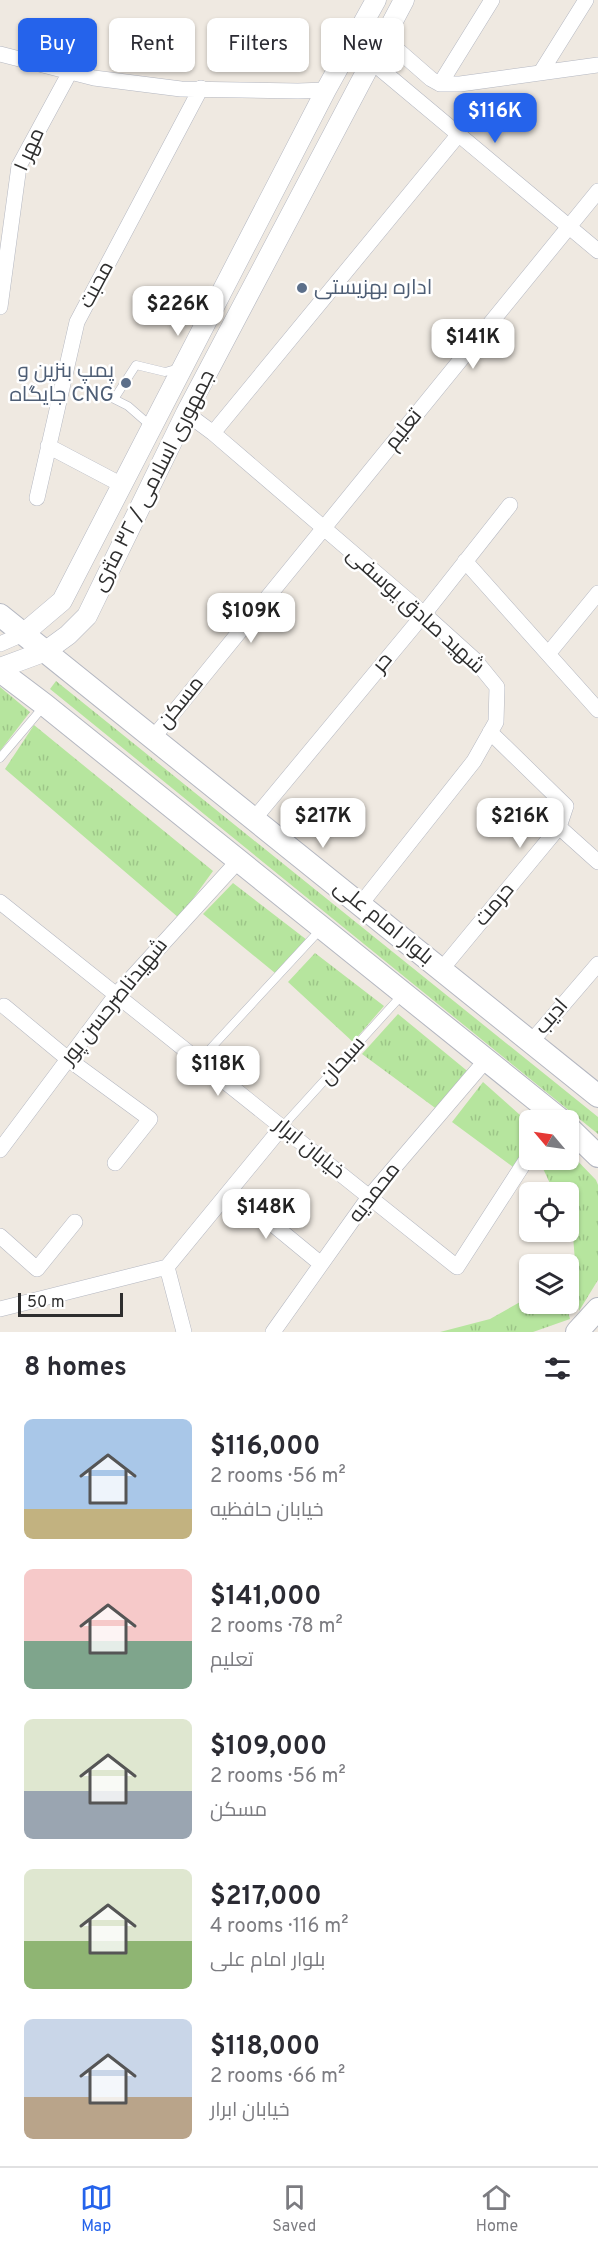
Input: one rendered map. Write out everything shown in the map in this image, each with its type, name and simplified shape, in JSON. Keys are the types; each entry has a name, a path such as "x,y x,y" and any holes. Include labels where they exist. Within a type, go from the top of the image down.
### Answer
{"main road":[{"name":"بلوار امام علی","path":"0,615 598,1096"},
{"name":"بلوار امام علی","path":"0,670 486,1060 545,1110"},
{"name":"بلوار امام علی","path":"579,1139 598,1156"},
{"path":"577,1332 598,1309"}],"street":[{"name":"جمهوری اسلامی / ۳۲ متری","path":"23,634 62,601 326,90 376,0"},
{"name":"جمهوری اسلامی / ۳۲ متری","path":"395,18 404,0"},
{"path":"440,84 492,0"},
{"path":"541,72 586,0"},
{"path":"0,54 18,59"},
{"path":"404,55 440,84 460,84 598,64"},
{"path":"70,72 94,78 181,89 326,90"},
{"name":"مهر ۱","path":"0,307 2,269 18,166 70,72"},
{"name":"جمهوری اسلامی / ۳۲ متری","path":"0,670 46,651 68,636 87,616 186,412 367,72"},
{"path":"384,72 598,251"},
{"name":"محبت","path":"37,498 78,322 201,88"},
{"path":"213,433 459,134"},
{"name":"تعلیم","path":"323,529 598,191"},
{"name":"شهید صادق یوسفی","path":"186,412 424,614 475,660 497,687 496,722 474,761 360,905"},
{"path":"48,446 122,485"},
{"name":"حر","path":"254,819 424,614 510,505"},
{"name":"مسکن","path":"153,738 323,529"},
{"path":"465,561 598,710"},
{"path":"548,654 598,593"},
{"path":"0,644 23,634"},
{"path":"490,732 566,806 560,827 598,862"},
{"name":"حرمت","path":"441,970 560,827"},
{"name":"شهیدناصرحسن پور","path":"0,1150 116,995 238,861"},
{"name":"خیابان ابرار","path":"0,902 457,1268 520,1170"},
{"name":"ادیب","path":"531,1042 598,964"},
{"path":"4,1006 68,1059 150,1119 115,1163"},
{"name":"محمدیه","path":"273,1332 369,1197 486,1060"},
{"path":"0,1309 167,1267 282,1127"},
{"path":"231,1190 321,1264"},
{"path":"0,1236 37,1269 75,1222"},
{"path":"167,1267 184,1332"}],"lane":[{"path":"152,427 128,405 114,399 136,365 165,372 183,367"},
{"path":"0,758 45,705"},
{"path":"199,1061 321,928"},
{"name":"سبحان","path":"282,1127 403,994"}],"green space":[{"path":"56,681 598,1117 598,1134 579,1119 579,1110 568,1110 50,689"},
{"path":"0,687 30,712 0,751"},
{"path":"34,725 213,871 179,918 5,769"},
{"path":"233,883 307,940 275,973 203,914"},
{"path":"315,953 384,1006 353,1042 288,982"},
{"path":"398,1014 471,1074 442,1113 362,1054"},
{"path":"483,1082 519,1114 519,1166 517,1170 452,1122"},
{"path":"579,1162 598,1185 598,1280 579,1311 579,1254 574,1254 573,1242 579,1242 579,1182 549,1182 544,1170 579,1170"},
{"path":"519,1303 519,1314 569,1314 570,1319 533,1332 440,1332 490,1319"}],"place":[{"name":"اداره بهزیستی","path":"302,288"},
{"name":"پمپ بنزین و جایگاه CNG","path":"126,383"}]}
